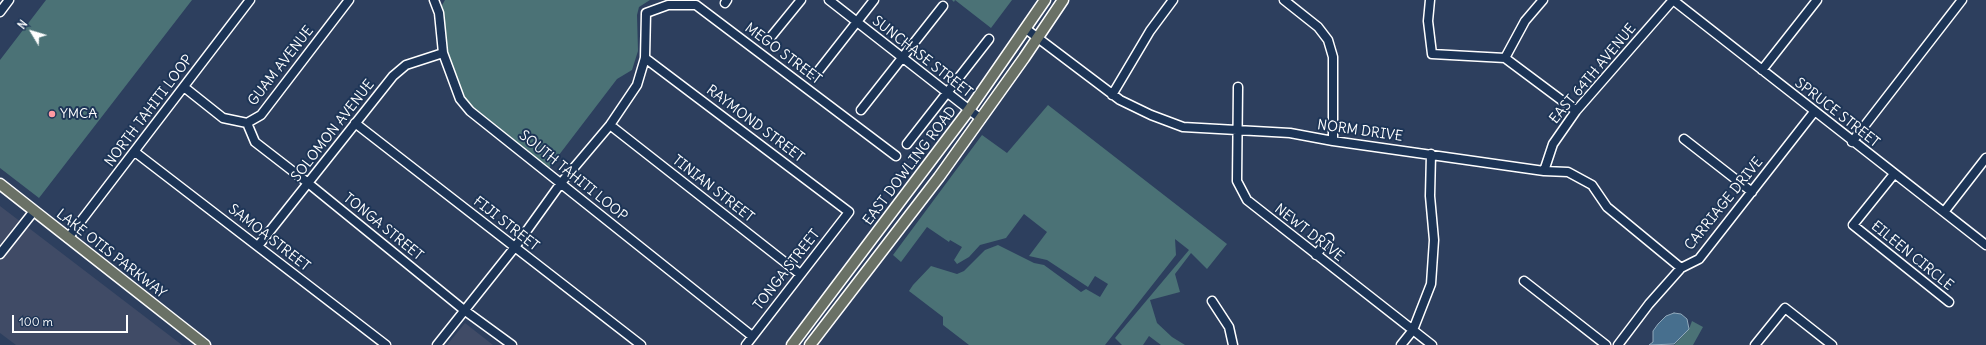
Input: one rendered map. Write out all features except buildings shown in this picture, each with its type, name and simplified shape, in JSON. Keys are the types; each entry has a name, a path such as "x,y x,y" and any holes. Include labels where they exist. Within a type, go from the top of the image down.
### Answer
{"main road":[{"name":"EAST DOWLING ROAD","path":"792,345 969,110 1045,0"},
{"name":"EAST DOWLING ROAD","path":"810,345 981,119 1063,0"},
{"name":"LAKE OTIS PARKWAY","path":"0,184 205,345"}],"street":[{"path":"0,12 9,0"},
{"name":"NORTH TAHITI LOOP","path":"68,238 250,0"},
{"name":"GUAM AVENUE","path":"184,87 223,118 248,123 261,115 349,0"},
{"name":"SOUTH TAHITI LOOP","path":"434,0 439,13 443,53 460,99 470,111 752,336"},
{"path":"770,38 801,0"},
{"name":"SUNCHASE STREET","path":"829,0 981,119"},
{"path":"816,74 874,0"},
{"path":"1112,95 1150,31 1173,0"},
{"path":"1284,0 1318,27 1328,40 1333,57 1333,141"},
{"path":"1430,0 1428,21 1432,54 1505,58 1576,111"},
{"path":"1505,58 1525,21 1543,0"},
{"name":"SPRUCE STREET","path":"1673,0 1852,142 1986,245"},
{"name":"EAST 64TH AVENUE","path":"1544,171 1553,144 1576,111 1673,0"},
{"path":"1762,70 1817,0"},
{"path":"1852,142 1962,0"},
{"name":"MEGO STREET","path":"645,58 646,14 668,5 696,5 896,156"},
{"path":"861,110 904,58 943,6"},
{"name":"NORM DRIVE","path":"1026,29 1112,95 1133,107 1183,127 1290,133 1333,141 1544,171 1568,172 1592,185 1607,207 1681,268"},
{"path":"907,144 989,39"},
{"name":"SOLOMON AVENUE","path":"258,246 393,76 406,65 443,53"},
{"path":"437,345 514,247 561,183 610,125 637,85 645,58"},
{"name":"RAYMOND STREET","path":"645,58 849,212"},
{"name":"NEWT DRIVE","path":"1238,87 1237,181 1247,200 1413,330"},
{"name":"CARRIAGE DRIVE","path":"1618,345 1649,304 1681,268 1699,259 1814,112"},
{"name":"TONGA STREET","path":"248,123 255,142 308,183 464,310 512,345"},
{"name":"FIJI STREET","path":"355,123 641,345"},
{"name":"TINIAN STREET","path":"610,125 800,274"},
{"path":"1684,139 1752,192"},
{"name":"SAMOA STREET","path":"135,152 386,345"},
{"path":"1401,345 1413,330 1431,284 1434,240 1430,196 1432,154"},
{"path":"1944,212 1986,158"},
{"name":"EILEEN CIRCLE","path":"1894,174 1854,225 1949,302"},
{"path":"0,254 34,211"},
{"name":"TONGA STREET","path":"746,345 849,212"},
{"path":"1316,255 1328,238"},
{"path":"1524,281 1606,345"},
{"path":"1212,301 1229,327 1232,345"},
{"path":"1755,345 1784,308 1832,345"},
{"path":"1413,330 1432,345"}],"shaded area":[{"path":"0,206 182,345 16,345 0,333"},
{"path":"1674,313 1681,314 1687,319 1689,329 1674,344 1649,345 1653,342 1653,331 1658,324 1666,316"},
{"path":"465,323 493,345 447,345"}],"green space":[{"name":"YMCA","path":"46,0 192,0 39,198 0,168 0,60"},
{"path":"445,0 650,0 639,7 637,15 638,51 632,70 617,79 549,168 467,102 445,55 441,7"},
{"path":"955,0 1012,0 991,28"},
{"path":"1048,105 1227,244 1207,269 1191,253 1175,274 1180,292 1150,300 1157,323 1172,337 1185,345 1161,345 1149,336 1143,345 1122,345 1115,338 1189,250 1175,239 1176,255 1105,345 969,345 943,325 943,317 909,291 931,266 957,274 964,271 985,250 998,245 1034,263 1044,265 1081,292 1086,289 1100,297 1108,284 1095,276 1088,287 1047,260 1029,256 1047,232 1024,214 1006,238 980,245 969,257 957,264 954,260 962,247 950,240 949,242 927,227 901,262 893,255 982,135 1007,153"},
{"path":"1692,321 1703,327 1693,345 1674,345 1689,329"}],"place":[{"name":"YMCA","path":"52,114"}]}
